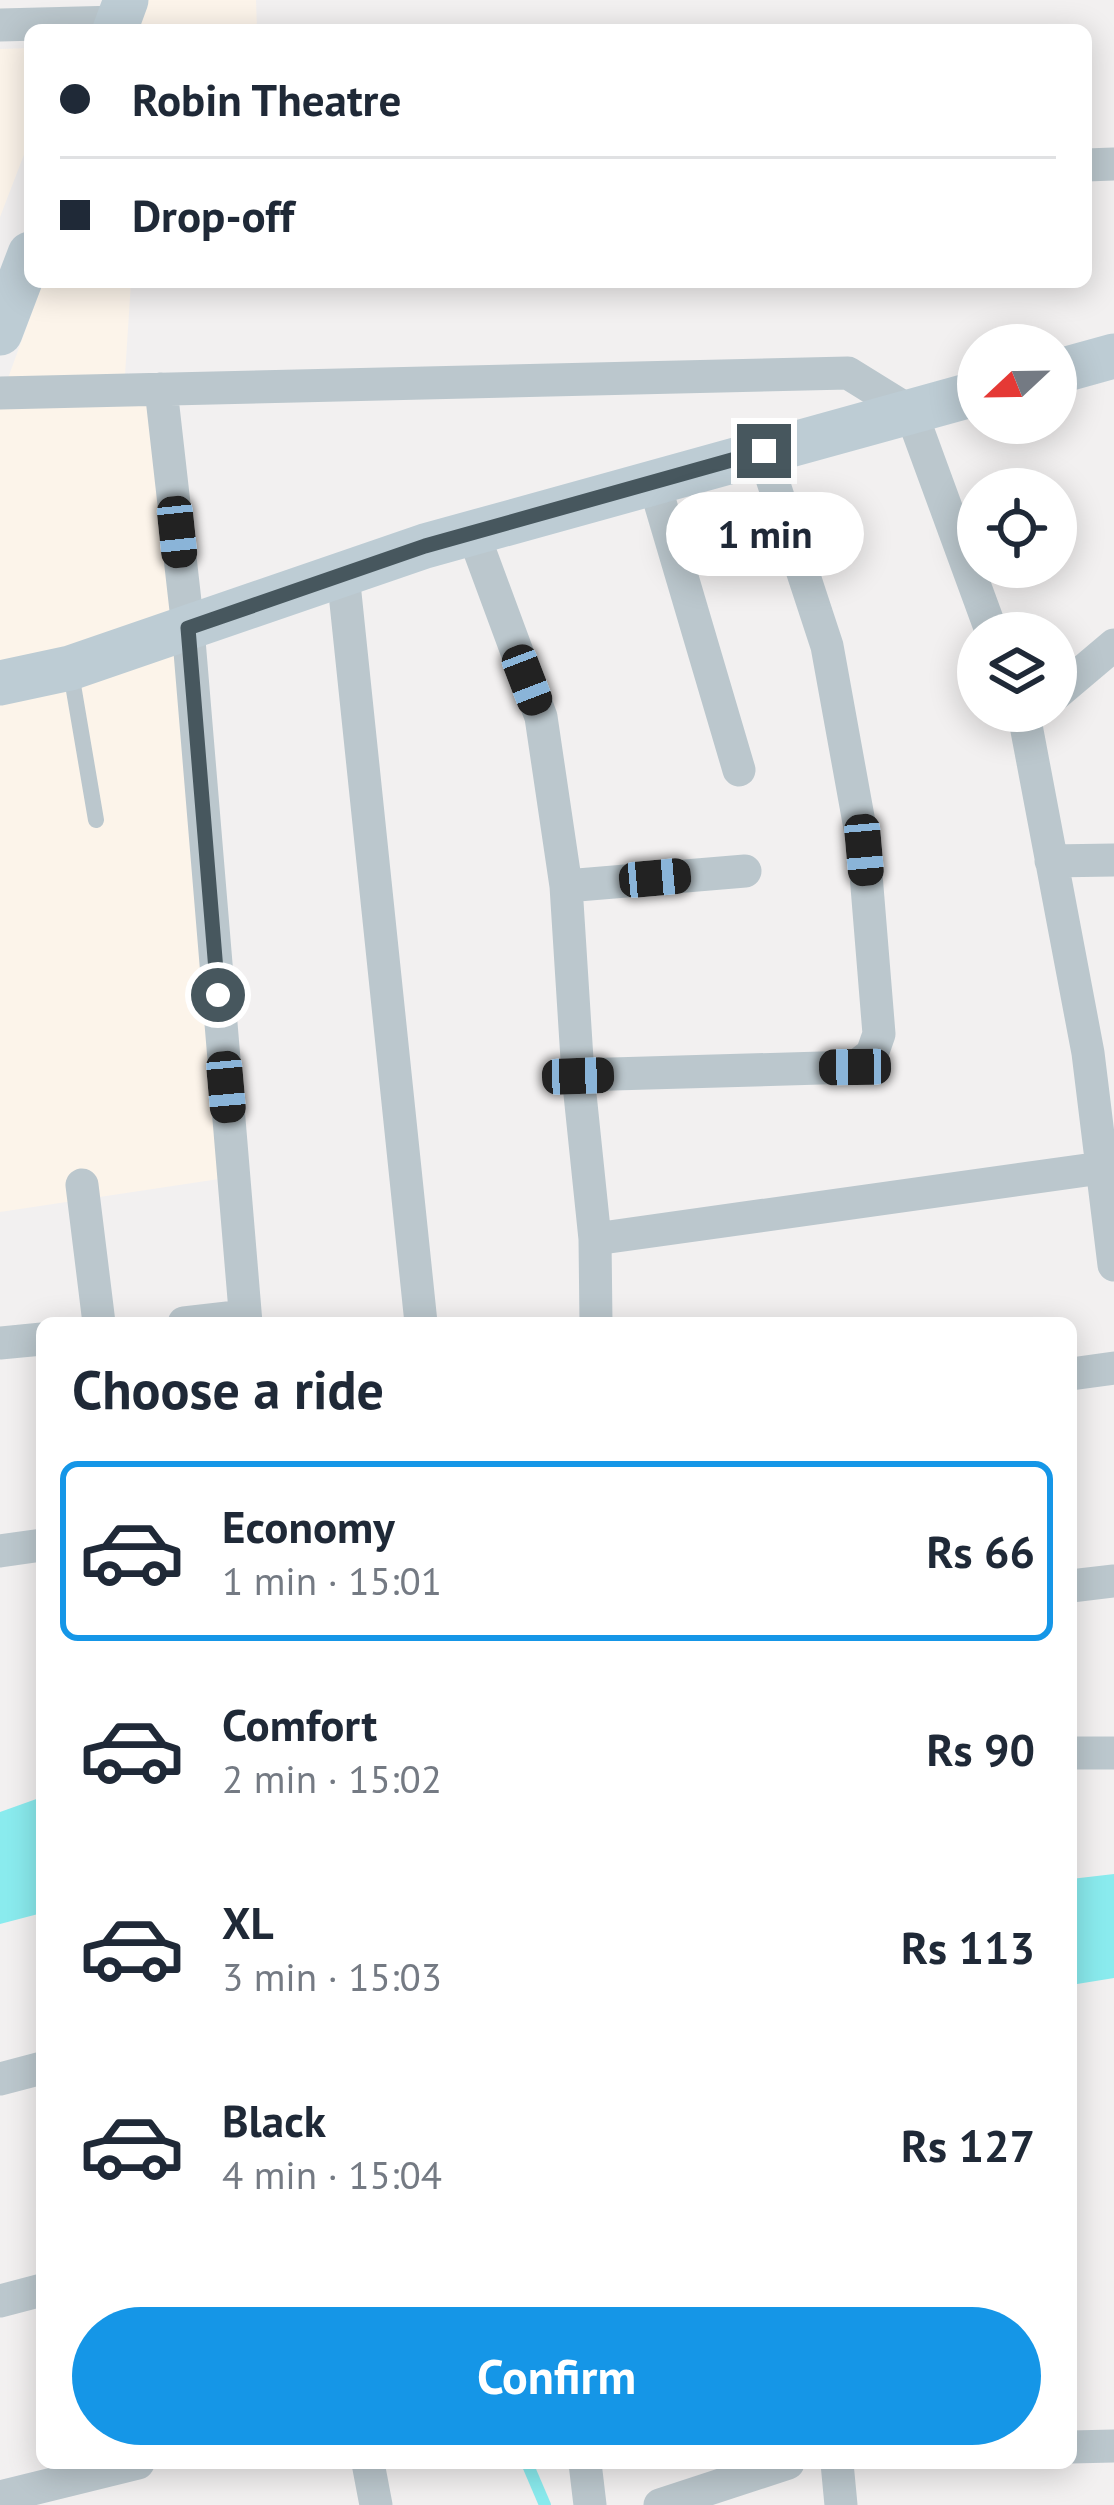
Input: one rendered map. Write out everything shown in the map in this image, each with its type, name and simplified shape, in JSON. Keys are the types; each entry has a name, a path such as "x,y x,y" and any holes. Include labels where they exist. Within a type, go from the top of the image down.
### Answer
{"street":[{"path":"0,25 120,17"},
{"path":"2,320 24,268"},
{"path":"1077,366 1114,356"},
{"path":"0,393 848,373 911,412 984,612"},
{"path":"160,389 188,628 245,1317"},
{"path":"0,683 70,668 473,533 957,399"},
{"path":"578,1076 855,1067 872,1054 879,1034 864,850 827,646 764,451"},
{"path":"654,482 739,770"},
{"path":"473,533 541,717 566,886 595,1239 596,1317"},
{"path":"343,574 420,1317"},
{"path":"1077,676 1114,645"},
{"path":"1030,732 1051,861 1101,1053 1101,1168 1114,1263"},
{"path":"1051,861 1114,860"},
{"path":"566,886 745,871"},
{"path":"595,1239 1101,1168"},
{"path":"82,1185 98,1317"},
{"path":"0,1343 36,1340"},
{"path":"1077,1373 1114,1368"},
{"path":"0,1551 36,1546"},
{"path":"1077,1585 1114,1581"},
{"path":"1077,1753 1114,1754"},
{"path":"0,2079 36,2070"},
{"path":"0,2301 36,2292"},
{"path":"1077,2447 1114,2446"},
{"path":"0,2497 114,2469"},
{"path":"369,2469 376,2505"},
{"path":"587,2469 590,2505"},
{"path":"659,2505 770,2469"},
{"path":"838,2469 841,2505"}],"lane":[{"path":"70,668 96,820"}],"shaded area":[{"path":"147,0 256,0 257,24 138,24"},
{"path":"24,48 24,155 0,217 0,49"},
{"path":"41,288 131,288 125,375 158,417 219,1179 0,1212 0,400"}],"water":[{"path":"36,1799 36,1915 0,1924 0,1812"},
{"path":"1114,1874 1114,1978 1077,1984 1077,1878"}],"waterway":[{"path":"530,2469 545,2505"}],"route":[{"path":"218,995 188,628 425,546 764,451"}]}
